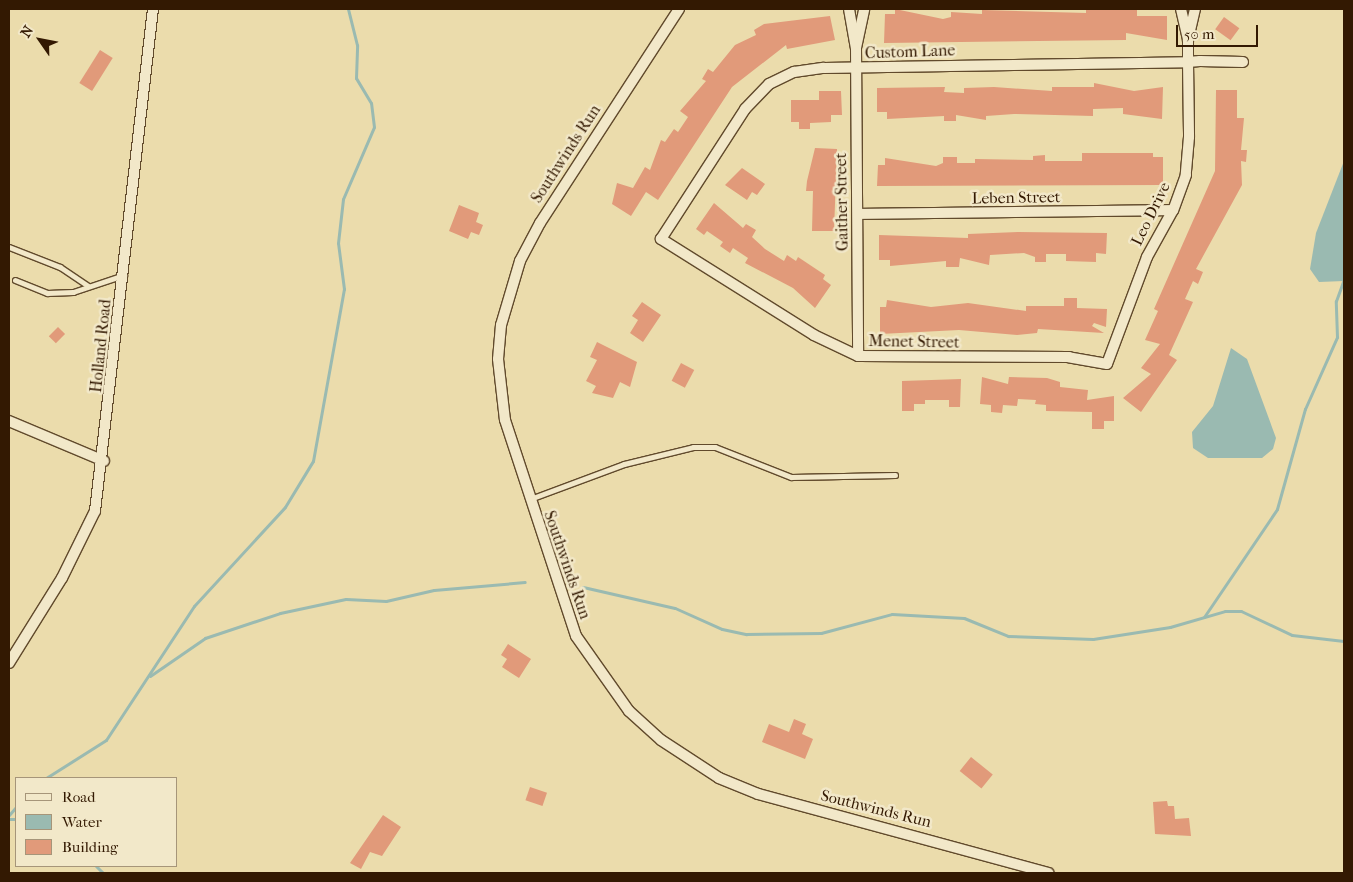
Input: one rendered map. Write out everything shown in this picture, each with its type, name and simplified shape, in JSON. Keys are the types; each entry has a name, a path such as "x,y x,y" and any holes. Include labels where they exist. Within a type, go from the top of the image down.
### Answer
{"street":[{"name":"Holland Road","path":"9,663 81,544 95,511 104,461 153,9"},
{"name":"Southwinds Run","path":"679,9 540,223 506,299 498,359 500,388 529,499 576,636 629,711 677,751 719,778 758,794 1048,873"},
{"name":"Gaither Street","path":"849,9 856,48"},
{"name":"Gaither Street","path":"858,356 858,214 854,68 864,9"},
{"name":"Leo Drive","path":"1108,364 1146,257 1174,210 1186,175 1188,40 1181,9"},
{"name":"Leo Drive","path":"1188,40 1195,9"},
{"name":"Custom Lane","path":"661,238 744,109 769,84 794,72 854,68 1243,62"},
{"name":"Leben Street","path":"858,214 1174,210"},
{"name":"Menet Street","path":"661,238 814,335 858,356 1069,357 1108,364"},
{"path":"9,421 104,461"}],"lane":[{"path":"9,247 60,267 88,286"},
{"path":"15,280 47,293 73,292 124,274"},
{"path":"529,499 624,464 693,447 715,447 791,476 895,475"}],"water":[{"path":"1344,161 1344,281 1319,282 1310,269 1316,233"},
{"path":"1231,348 1247,359 1276,438 1273,449 1262,458 1208,458 1193,448 1192,432 1213,406"}],"building":[{"path":"895,9 943,19 951,17 951,12 982,14 982,10 1086,13 1086,9 1137,9 1137,16 1167,16 1167,40 1126,33 1126,40 884,43 885,14 895,14"},
{"path":"830,16 835,40 787,49 786,45 732,87 658,200 646,192 631,216 612,204 617,183 633,188 645,167 650,170 661,140 665,142 674,129 678,132 688,117 680,111 706,81 702,79 708,69 713,72 735,45 756,35 754,30 764,24"},
{"path":"1224,17 1239,28 1231,40 1215,29"},
{"path":"100,50 113,58 92,91 79,83"},
{"path":"1094,83 1134,91 1163,87 1162,119 1123,114 1123,108 1093,109 1093,116 1014,114 986,116 986,120 956,115 956,121 944,121 944,116 887,119 887,112 877,112 877,88 945,87 944,92 964,93 964,88 994,87 1052,91 1052,87 1094,87"},
{"path":"1216,90 1237,90 1237,118 1244,118 1241,150 1247,150 1246,162 1241,161 1242,185 1196,269 1203,272 1198,284 1193,281 1185,299 1193,302 1169,355 1177,360 1141,412 1123,398 1151,374 1141,368 1160,344 1145,340 1158,311 1154,309 1215,171"},
{"path":"819,91 841,91 842,115 831,115 831,122 810,123 810,129 799,129 799,122 791,122 791,100 819,100"},
{"path":"815,148 837,149 834,231 812,231 813,191 806,191"},
{"path":"1082,153 1153,153 1153,157 1163,157 1163,185 877,186 878,165 885,165 885,158 936,166 943,163 943,157 957,157 957,163 975,163 975,159 1033,160 1033,156 1045,155 1045,161 1082,161"},
{"path":"742,168 765,184 757,195 752,192 747,200 725,185"},
{"path":"714,203 743,228 746,224 756,230 752,237 765,249 784,261 787,255 796,261 798,257 825,275 823,279 831,285 815,308 793,288 745,263 748,258 733,248 730,253 720,246 723,242 707,231 704,235 696,229"},
{"path":"459,205 479,213 476,222 483,225 479,235 471,232 468,239 449,231"},
{"path":"1018,232 1107,233 1106,254 1096,253 1096,262 1066,261 1066,254 1046,254 1046,262 1035,262 1035,257 1024,253 990,255 989,265 960,258 959,267 946,267 946,261 890,266 890,260 879,260 879,235 968,238 968,234"},
{"path":"1064,298 1077,298 1077,308 1107,309 1106,327 1094,323 1092,326 1104,333 1038,329 1037,333 1017,335 959,330 880,334 880,307 886,307 887,300 931,307 968,303 1026,311 1026,306 1064,306"},
{"path":"642,302 661,315 643,342 630,333 638,320 632,316"},
{"path":"58,327 65,334 56,343 49,336"},
{"path":"597,342 637,362 630,387 620,382 613,398 592,393 596,386 586,381 597,360 590,357"},
{"path":"681,363 694,370 685,388 672,381"},
{"path":"982,377 1008,384 1009,377 1047,378 1060,382 1060,387 1088,390 1087,400 1114,396 1114,421 1104,421 1104,429 1092,429 1092,412 1046,411 1046,405 1035,404 1036,400 1018,399 1017,406 1003,405 1002,413 991,412 991,405 980,404"},
{"path":"961,379 960,407 949,407 949,400 925,400 925,404 914,404 914,411 902,411 902,381"},
{"path":"508,644 531,659 519,678 502,667 507,659 501,655"},
{"path":"794,719 806,724 802,734 813,739 805,759 762,742 769,724 789,732"},
{"path":"971,757 993,775 981,789 960,771"},
{"path":"530,787 547,793 542,806 525,800"},
{"path":"1167,801 1168,806 1174,806 1175,819 1189,818 1191,836 1155,834 1153,802"},
{"path":"383,815 401,827 382,856 370,852 361,869 350,863"}],"waterway":[{"path":"48,777 106,740 194,606 285,507 313,461 344,289 338,243 343,199 374,127 371,103 356,78 357,45 348,9"},
{"path":"1204,617 1277,509 1305,409 1337,337 1336,301 1344,279"},
{"path":"150,676 205,638 280,613 346,599 386,601 434,590 525,582"},
{"path":"583,587 675,608 722,629 746,634 821,633 892,614 964,618 1008,636 1093,639 1170,627 1225,611 1241,611 1292,635 1344,641"},
{"path":"9,815 15,808"},
{"path":"9,819 15,819"},
{"path":"97,867 103,873"}]}
